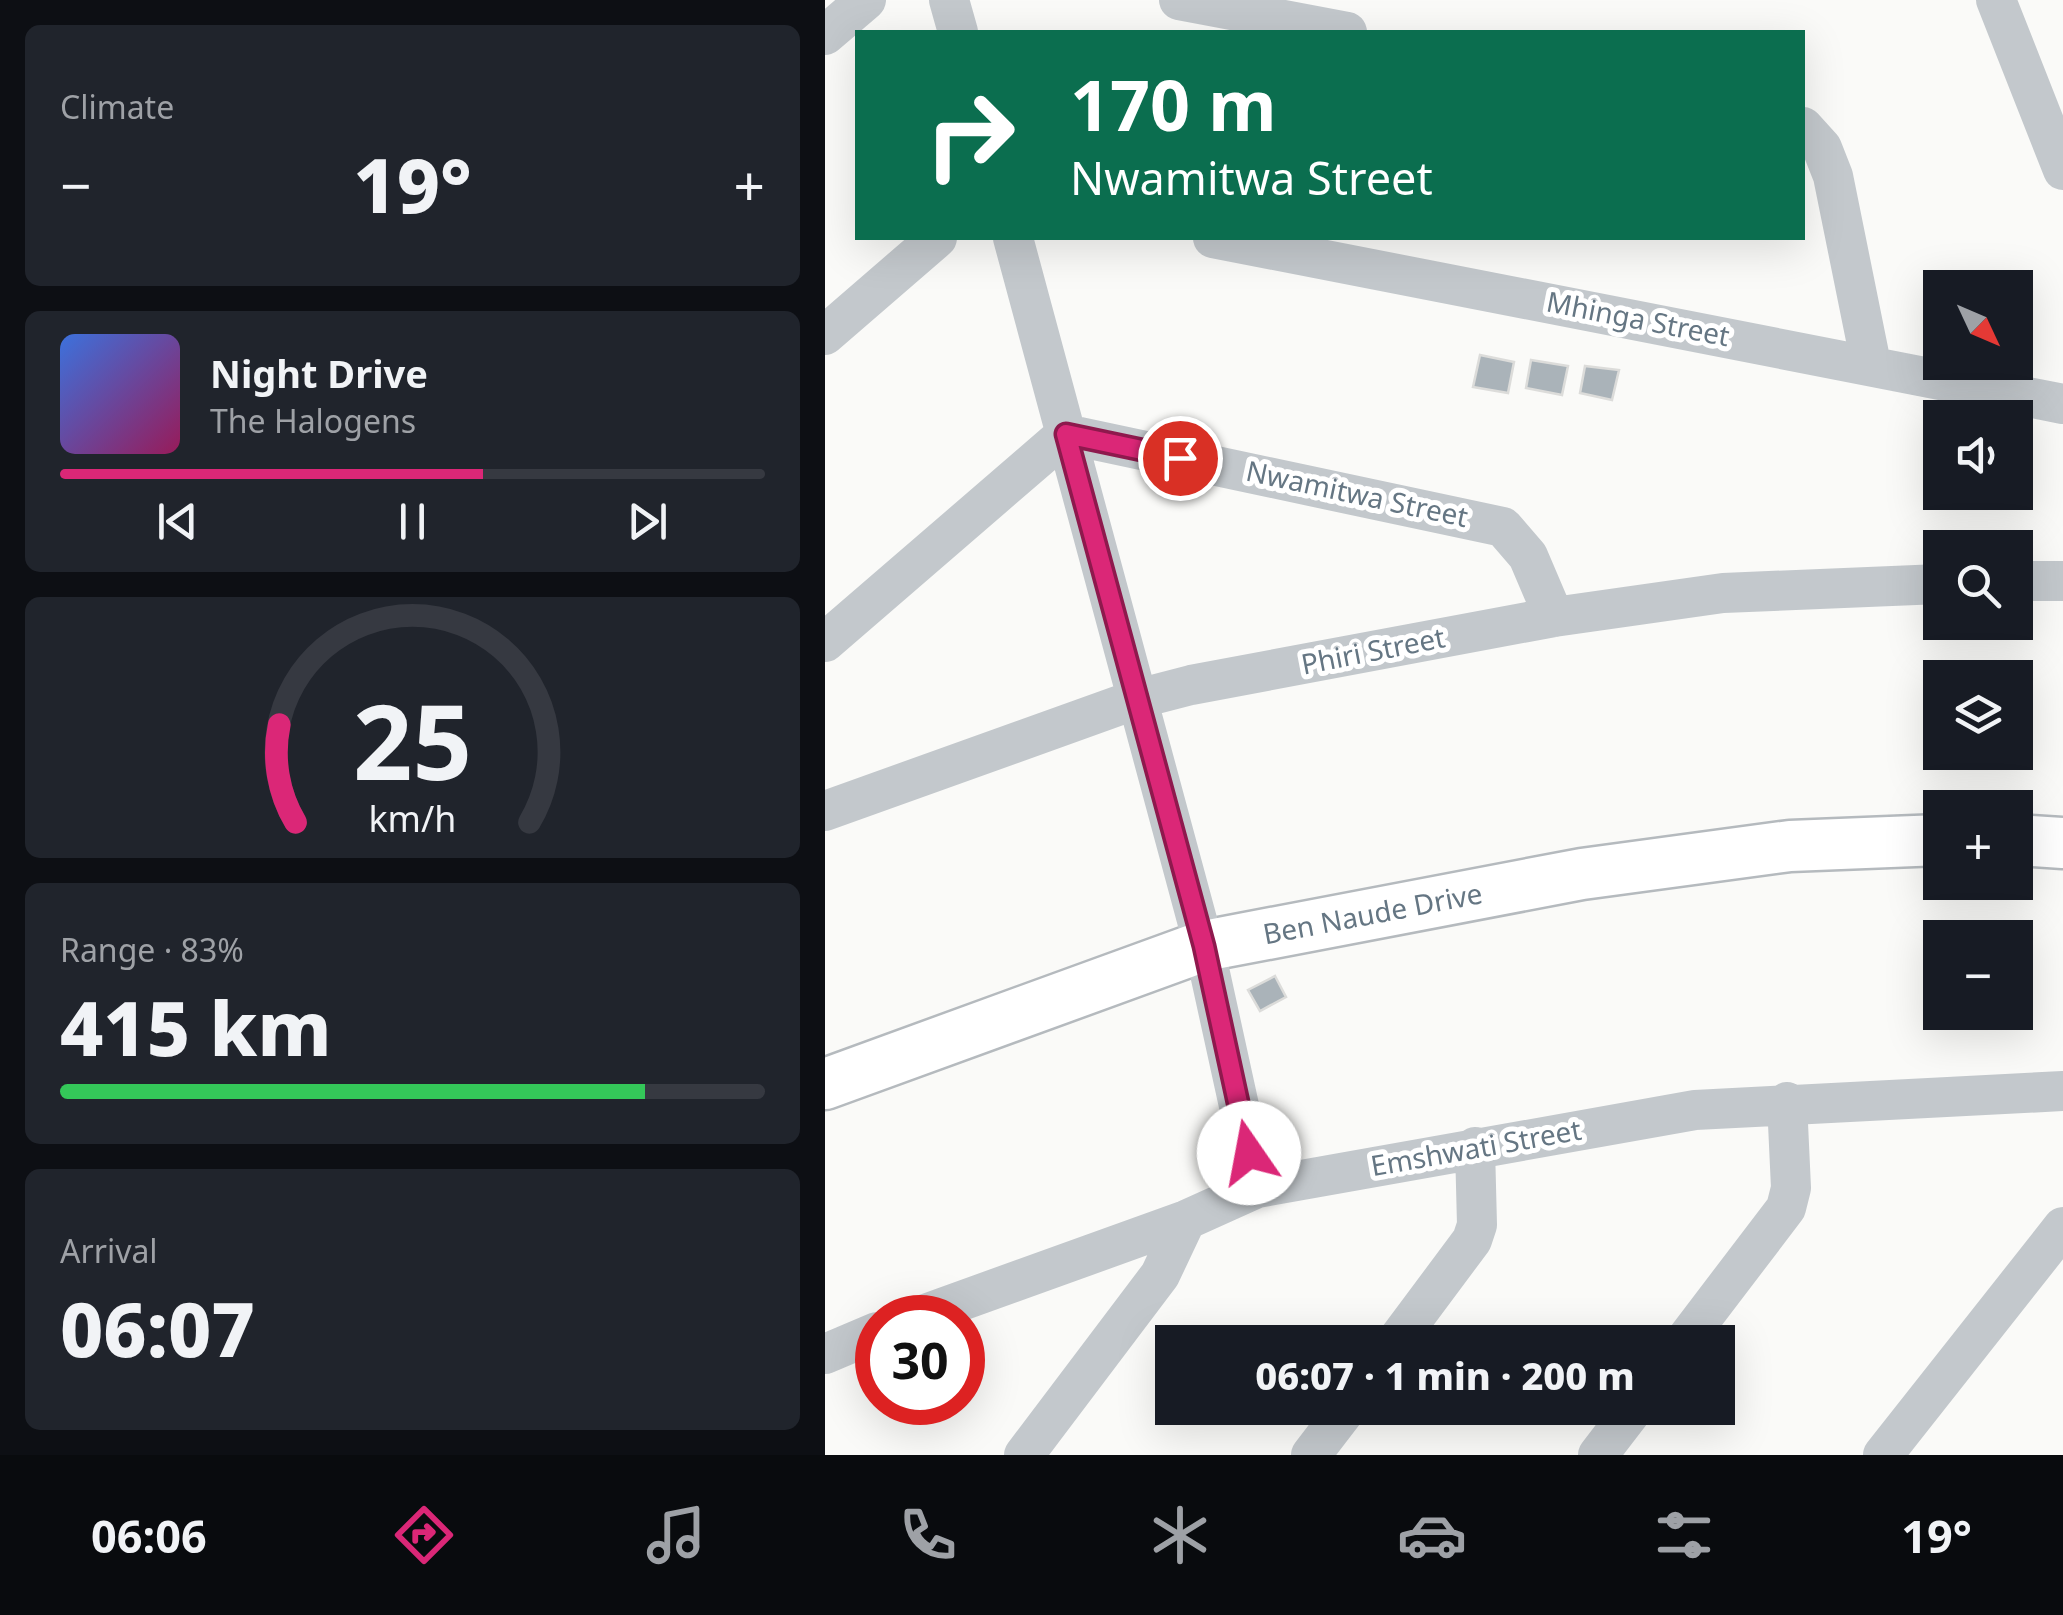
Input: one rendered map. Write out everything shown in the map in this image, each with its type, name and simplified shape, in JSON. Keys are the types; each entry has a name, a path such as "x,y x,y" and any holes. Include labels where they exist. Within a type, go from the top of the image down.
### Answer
{"main road":[{"name":"Ben Naude Drive","path":"825,1084 1204,946 1582,874 1790,846 1923,841"},
{"path":"2033,841 2063,843"}],"street":[{"path":"825,35 866,0"},
{"path":"949,0 956,30"},
{"path":"1179,0 1336,30"},
{"path":"1996,0 2063,170"},
{"path":"1805,129 1821,148 1833,176 1871,364"},
{"path":"825,335 935,240"},
{"path":"1014,240 1204,946 1257,1188"},
{"name":"Mhinga Street","path":"1223,240 2063,404"},
{"path":"825,642 1066,434"},
{"name":"Nwamitwa Street","path":"1066,434 1503,527 1523,546 1553,617"},
{"path":"2033,581 2063,581"},
{"name":"Phiri Street","path":"825,811 1137,699 1553,617 1723,593 1923,585"},
{"name":"Emshwati Street","path":"978,1295 1186,1220 1257,1188 1475,1147 1695,1110 1787,1102 2063,1091"},
{"path":"1697,1325 1786,1208 1791,1188 1787,1102"},
{"path":"1409,1325 1472,1240 1477,1225 1475,1147"},
{"path":"1024,1455 1160,1276 1186,1220"},
{"path":"1883,1455 2063,1226"},
{"path":"825,1354 855,1341"},
{"path":"1311,1455 1334,1425"},
{"path":"1598,1455 1621,1425"}],"building":[{"path":"1480,355 1514,362 1508,393 1473,387"},
{"path":"1531,360 1568,366 1562,395 1526,388"},
{"path":"1585,366 1619,370 1612,400 1580,393"},
{"path":"1275,976 1286,997 1260,1011 1248,990"}],"route":[{"path":"1180,458 1066,434 1204,946 1249,1153"}]}
